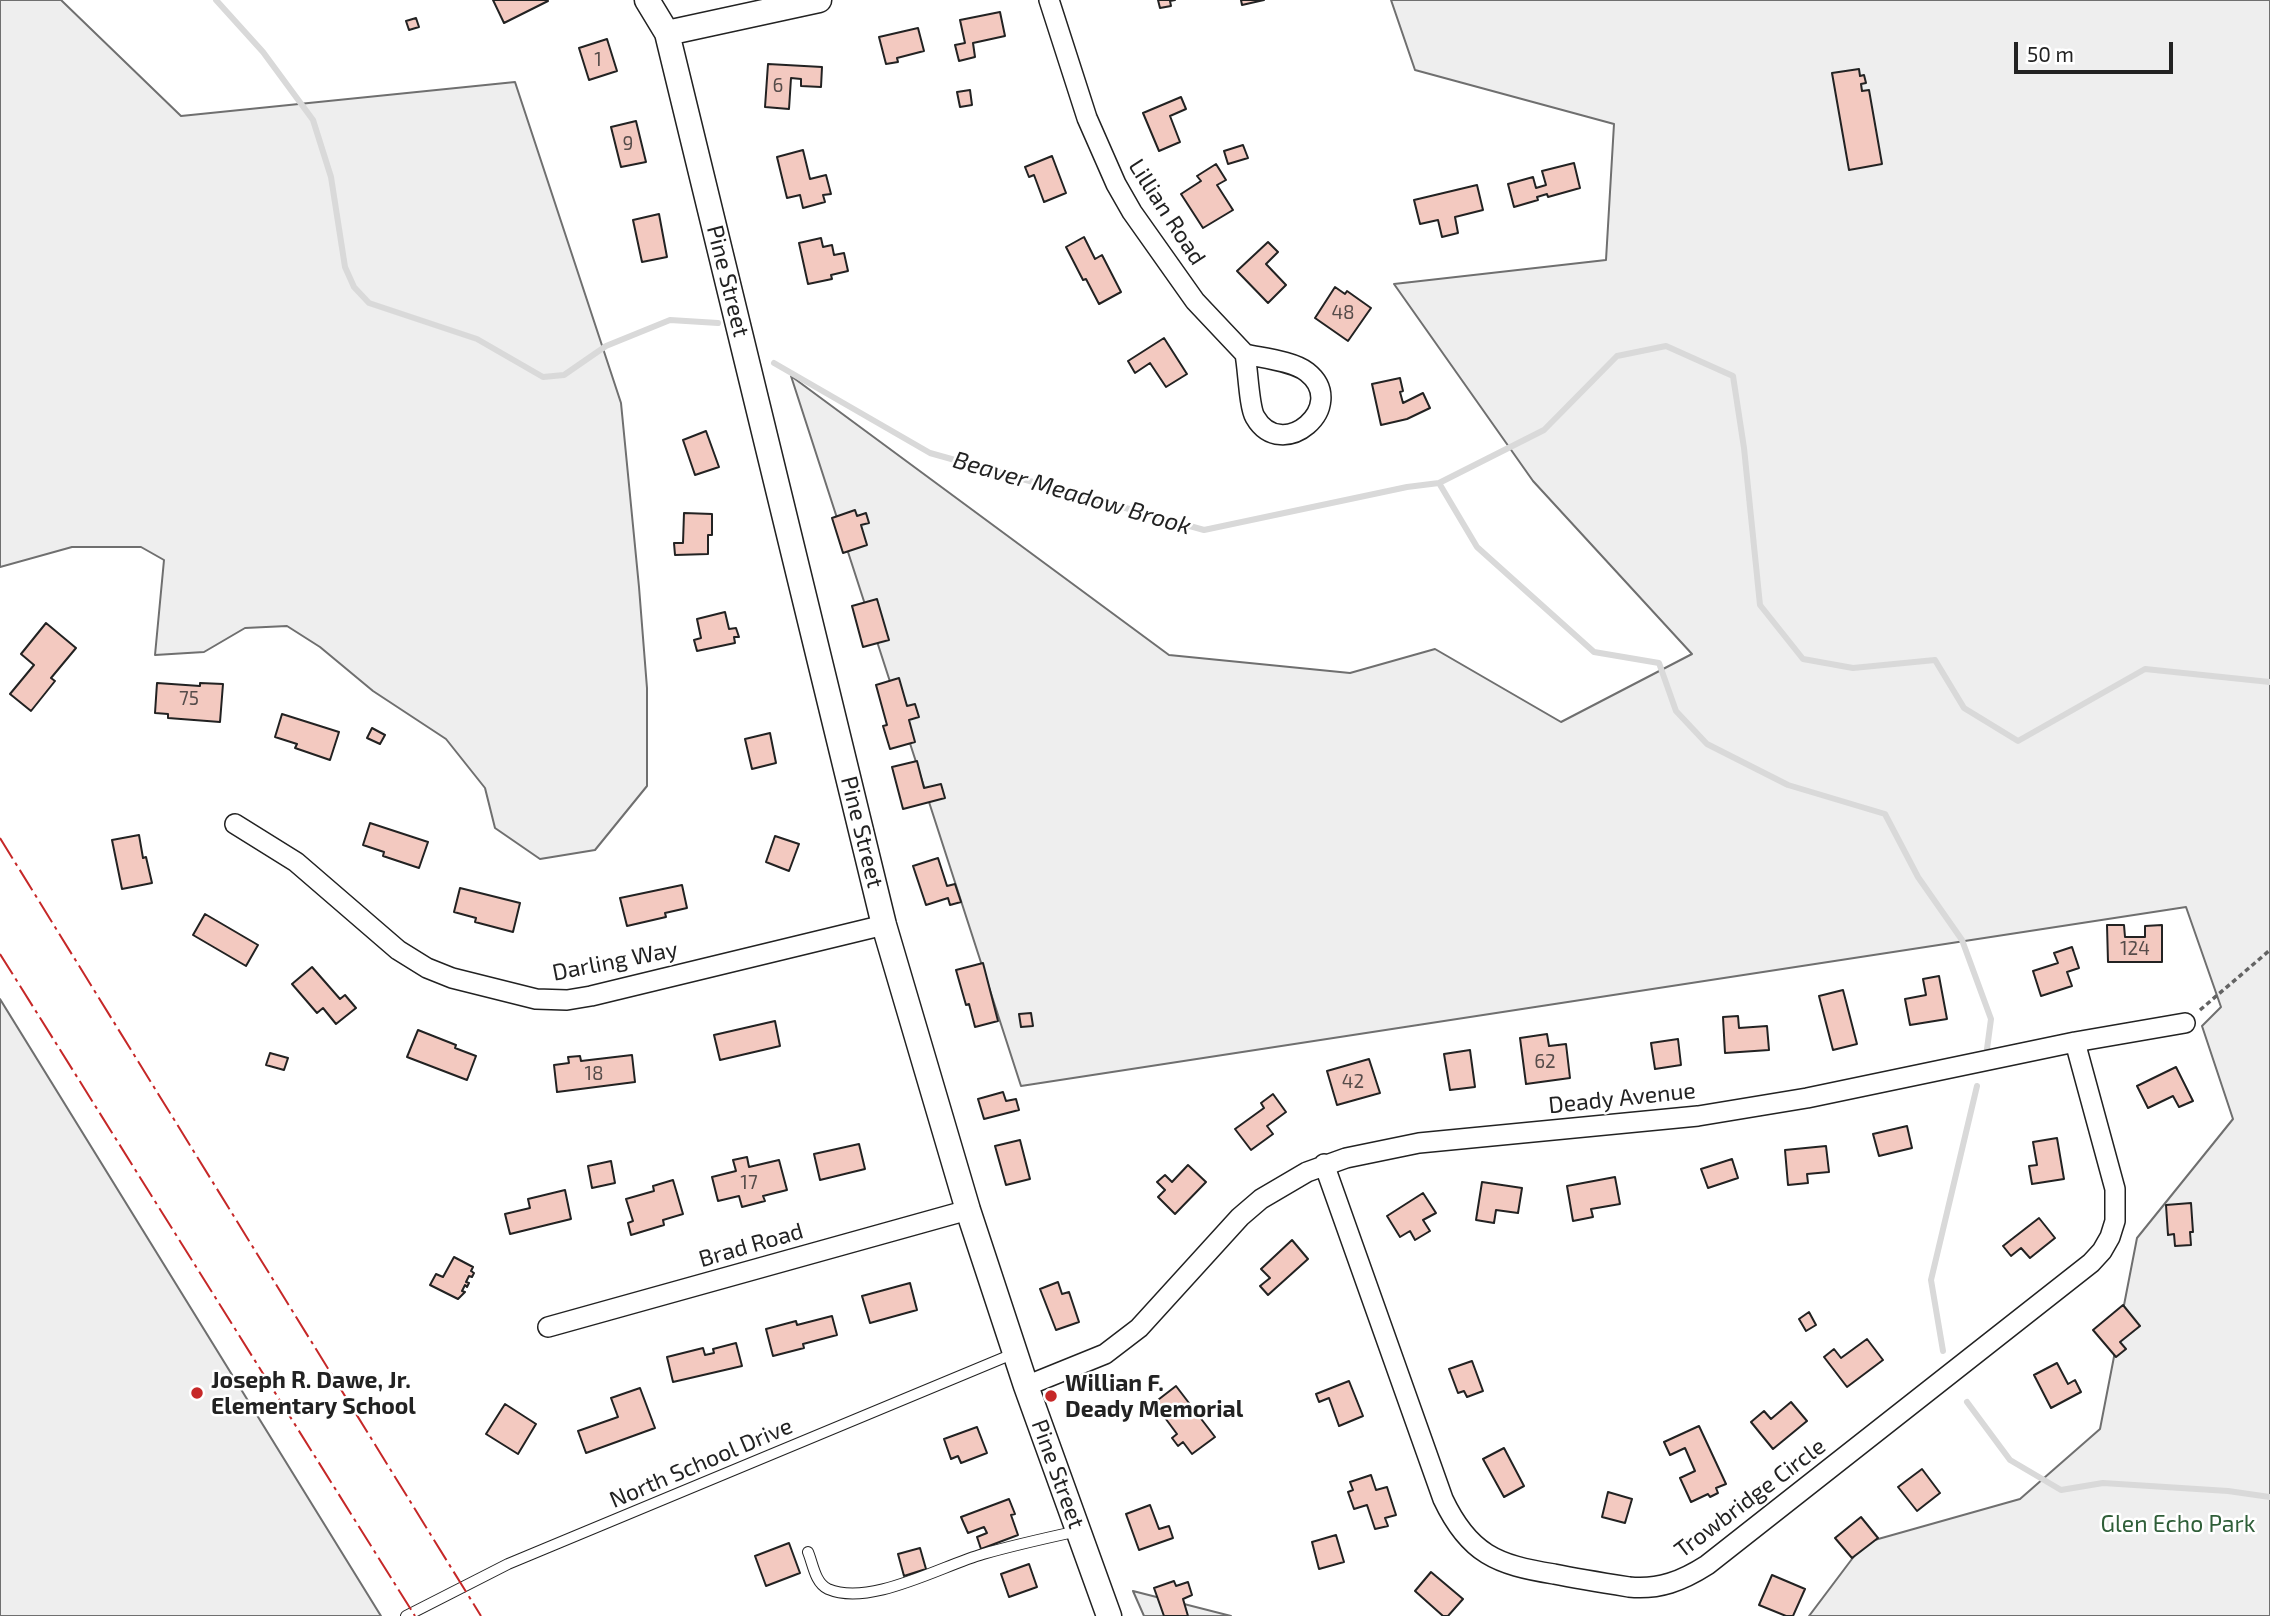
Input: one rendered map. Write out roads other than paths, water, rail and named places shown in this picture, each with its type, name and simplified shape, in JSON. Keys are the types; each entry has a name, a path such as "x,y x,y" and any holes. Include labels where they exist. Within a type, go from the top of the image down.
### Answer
{"street":[{"name":"Pine Street","path":"648,0 667,33 884,925 968,1210 1026,1386 1109,1616"},
{"path":"667,33 819,0"},
{"name":"Lillian Road","path":"1049,0 1087,118 1116,184 1132,212 1195,301 1245,354"},
{"path":"1245,354 1297,366 1308,372 1320,393 1320,405 1316,417 1308,426 1285,435 1262,426 1254,417 1250,405 1250,377 1245,354"},
{"name":"Darling Way","path":"235,824 296,862 412,960 452,978 536,999 567,1000 591,996 884,925"},
{"name":"Deady Avenue","path":"1026,1386 1095,1358 1124,1340 1155,1311 1240,1217 1286,1183 1324,1164 1419,1143 1698,1116 1807,1098 2075,1042 2185,1023"},
{"name":"Trowbridge Circle","path":"1324,1164 1443,1499 1458,1527 1491,1557 1519,1569 1629,1587 1667,1586 1707,1565 2091,1263 2102,1251 2115,1221 2115,1189 2075,1042"},
{"name":"Brad Road","path":"548,1327 968,1210"}],"lane":[{"name":"North School Drive","path":"406,1616 508,1564 1015,1353"},
{"path":"808,1552 819,1581 826,1588 854,1593 892,1587 981,1555 1078,1531"}],"waterway":[{"name":"Beaver Meadow Brook","path":"216,0 263,52 313,120 331,177 345,267 354,287 369,303 477,339 543,377 564,375 606,346 670,320 718,323"},
{"name":"Beaver Meadow Brook","path":"774,363 930,453 1204,530 1407,487 1439,483 1544,430 1617,356 1666,346 1733,376 1744,448 1760,605 1803,659 1853,668 1935,660 1964,708 2018,741 2145,669 2270,682"},
{"path":"1439,483 1477,547 1594,652 1659,663 1676,711 1707,744 1788,785 1885,814 1918,877 1962,940 1991,1019 1987,1049"},
{"path":"1943,1351 1931,1280 1977,1086"},
{"path":"1967,1402 2010,1460 2061,1490 2103,1483 2228,1491 2270,1497"}],"place":[{"name":"Joseph R. Dawe, Jr. Elementary School","path":"197,1393"},
{"name":"Willian F. Deady Memorial","path":"1051,1396"}],"park label":[{"name":"Glen Echo Park","path":"2178,1524"}]}
